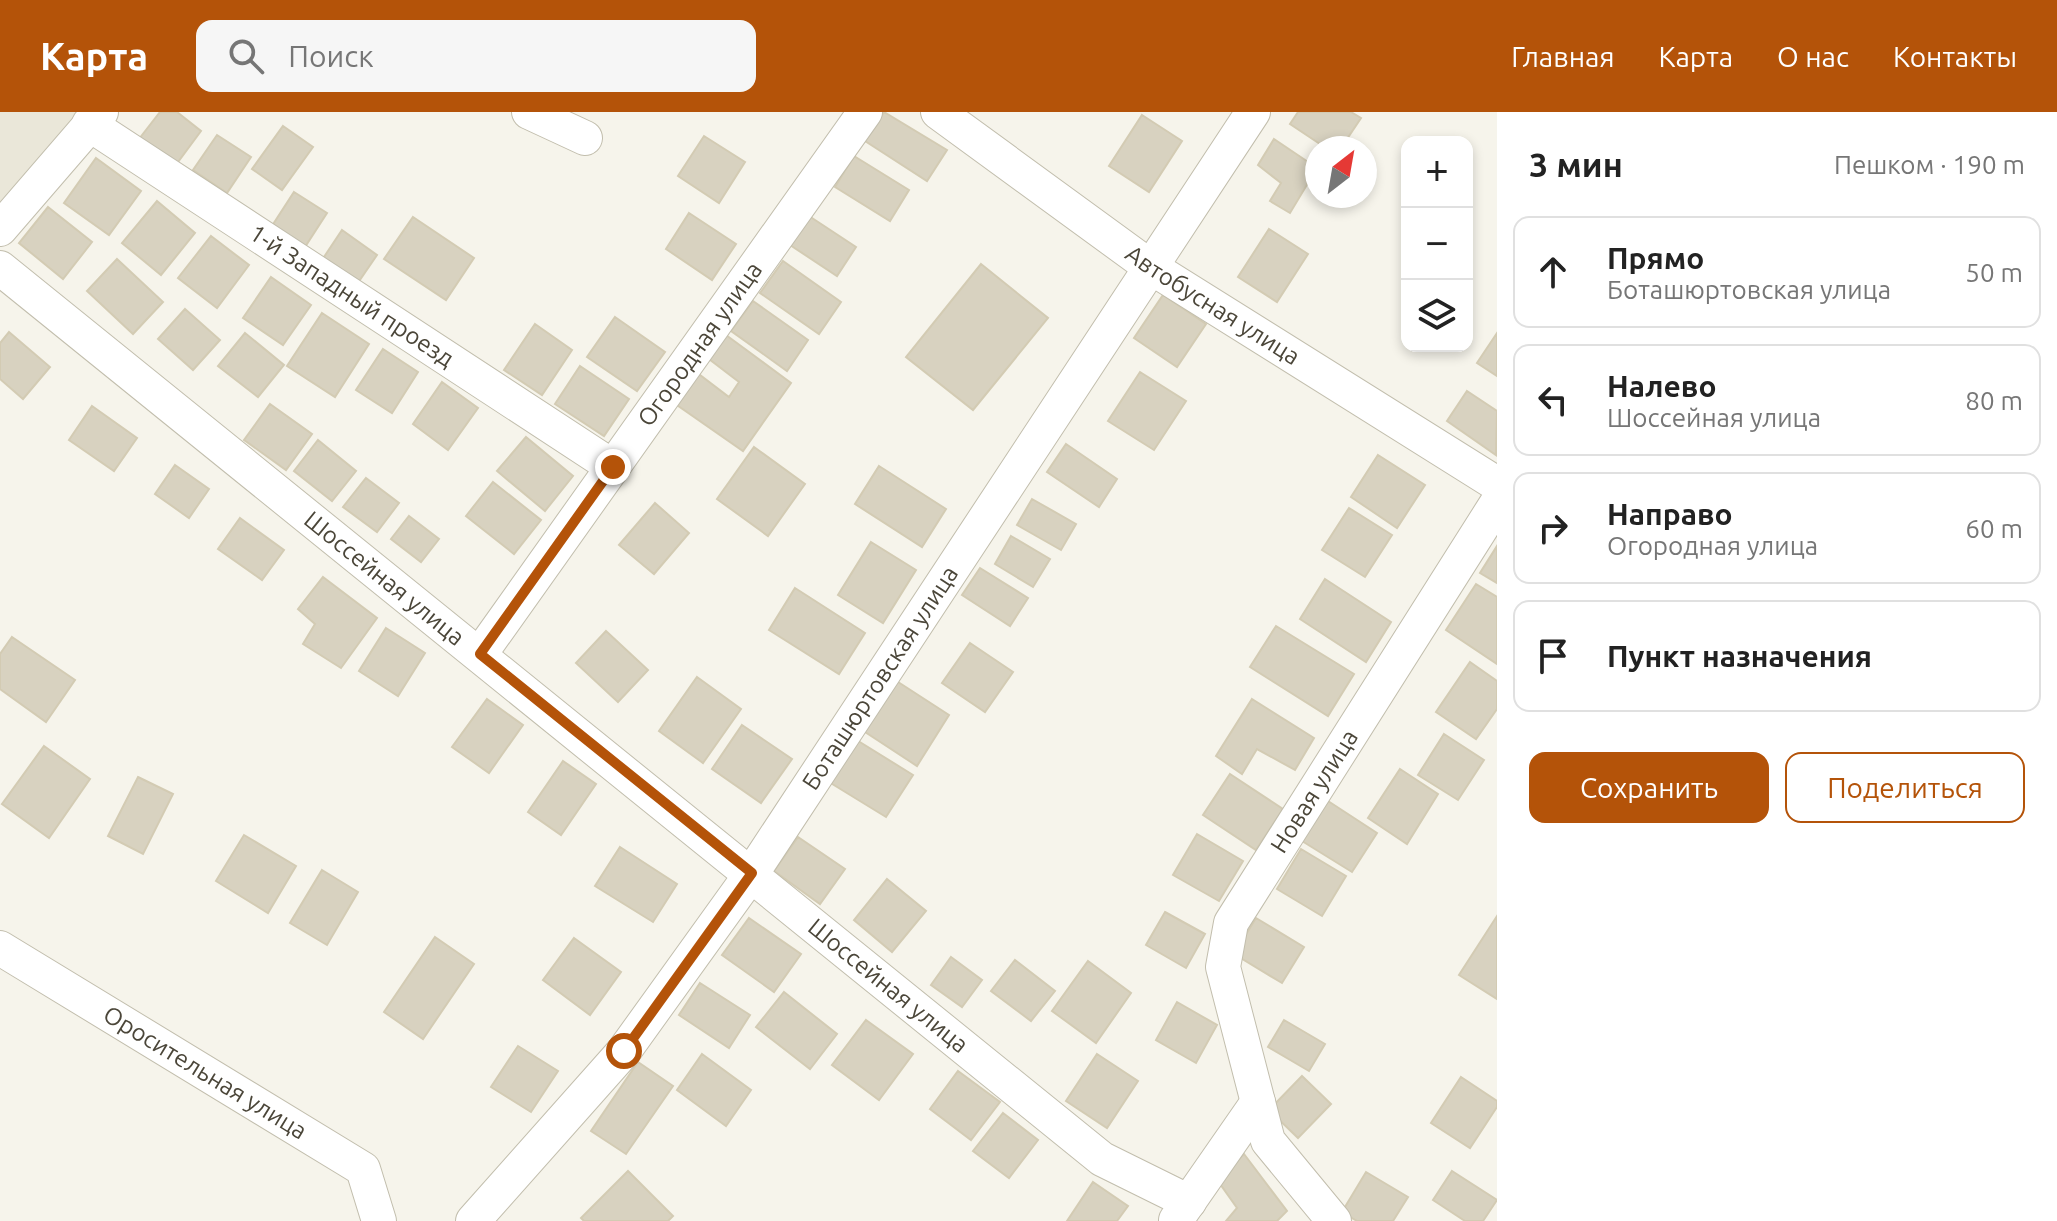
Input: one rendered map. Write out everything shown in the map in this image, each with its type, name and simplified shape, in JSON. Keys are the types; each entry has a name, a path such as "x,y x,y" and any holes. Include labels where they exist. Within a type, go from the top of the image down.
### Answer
{"street":[{"path":"529,112 585,138"},
{"name":"Огородная улица","path":"480,654 865,112"},
{"name":"Автобусная улица","path":"938,112 1149,266 1497,484"},
{"name":"Боташюртовская улица","path":"473,1221 624,1051 752,873 1253,112"},
{"path":"0,229 95,118"},
{"name":"1-й Западный проезд","path":"95,118 613,467"},
{"name":"Шоссейная улица","path":"0,268 1102,1159 1183,1212"},
{"name":"Новая улица","path":"1334,1221 1268,1141 1223,967 1231,923 1497,503"},
{"name":"Оросительная улица","path":"0,948 363,1169 379,1221"},
{"path":"1183,1212 1258,1102"}],"shaded area":[{"path":"0,112 99,112 0,229"}],"building":[{"path":"160,112 177,112 201,131 175,166 139,139"},
{"path":"884,112 947,150 927,181 865,141"},
{"path":"1298,112 1351,112 1361,118 1349,136 1308,136 1290,124"},
{"path":"1142,115 1182,141 1149,192 1109,166"},
{"path":"283,126 313,147 282,190 252,169"},
{"path":"217,135 251,157 227,193 193,170"},
{"path":"704,136 745,162 719,203 678,176"},
{"path":"1274,139 1305,160 1305,188 1290,213 1270,201 1281,183 1258,165"},
{"path":"854,156 909,190 890,221 835,187"},
{"path":"96,158 141,191 109,235 64,203"},
{"path":"294,192 327,213 303,250 270,229"},
{"path":"157,201 195,233 161,275 122,243"},
{"path":"48,207 92,242 63,279 19,243"},
{"path":"689,213 736,244 712,280 666,249"},
{"path":"809,216 856,247 837,276 790,245"},
{"path":"413,217 474,258 446,300 384,259"},
{"path":"1269,229 1308,254 1277,302 1238,277"},
{"path":"342,230 377,255 355,287 320,263"},
{"path":"211,236 249,265 217,308 178,278"},
{"path":"117,259 163,302 133,334 87,291"},
{"path":"783,261 841,302 819,334 760,293"},
{"path":"981,264 1048,318 973,410 906,357"},
{"path":"271,277 311,305 283,345 243,318"},
{"path":"1163,295 1206,324 1177,367 1134,338"},
{"path":"753,301 808,340 787,371 731,331"},
{"path":"185,309 220,340 193,370 158,339"},
{"path":"322,313 369,344 335,397 287,366"},
{"path":"615,317 665,352 637,391 587,357"},
{"path":"535,324 572,350 542,395 504,370"},
{"path":"9,332 50,367 23,399 0,379 0,343"},
{"path":"245,333 284,365 258,397 218,366"},
{"path":"1497,333 1497,376 1477,363"},
{"path":"726,335 791,383 743,451 674,403 696,372 729,397 739,382 709,359"},
{"path":"383,349 418,372 392,413 356,390"},
{"path":"580,366 629,399 604,436 555,404"},
{"path":"1140,372 1186,401 1154,450 1108,421"},
{"path":"442,382 478,408 448,450 413,424"},
{"path":"1467,391 1497,411 1496,455 1447,421"},
{"path":"270,404 312,434 286,470 244,440"},
{"path":"92,406 137,438 114,471 69,440"},
{"path":"526,437 573,476 545,511 497,471"},
{"path":"318,440 356,471 332,501 294,471"},
{"path":"1066,444 1117,479 1099,507 1047,472"},
{"path":"754,447 805,484 768,536 717,499"},
{"path":"1378,455 1425,485 1397,528 1351,497"},
{"path":"175,465 209,489 189,518 155,494"},
{"path":"879,466 946,509 922,547 855,504"},
{"path":"366,478 399,503 377,532 343,507"},
{"path":"493,482 541,520 514,554 466,516"},
{"path":"1032,499 1076,524 1061,550 1017,525"},
{"path":"655,503 689,533 654,574 619,545"},
{"path":"1349,508 1392,535 1365,577 1322,550"},
{"path":"409,516 439,539 421,562 391,539"},
{"path":"240,518 284,550 262,580 218,549"},
{"path":"1011,536 1050,559 1033,587 995,564"},
{"path":"871,542 916,570 883,623 838,595"},
{"path":"1497,546 1497,583 1480,573"},
{"path":"980,568 1028,598 1010,626 962,595"},
{"path":"323,577 377,618 341,668 303,644 315,624 298,609"},
{"path":"1325,579 1391,622 1366,662 1300,619"},
{"path":"1476,584 1497,597 1497,664 1446,630"},
{"path":"795,588 865,633 839,674 769,630"},
{"path":"1276,626 1354,674 1328,716 1250,667"},
{"path":"386,628 425,653 398,696 359,671"},
{"path":"606,631 648,670 618,702 576,663"},
{"path":"12,637 75,680 46,722 0,689 0,654"},
{"path":"970,643 1013,672 985,712 942,683"},
{"path":"1470,662 1497,681 1497,709 1476,739 1436,712"},
{"path":"697,677 741,709 703,763 659,731"},
{"path":"895,680 949,715 917,766 862,730"},
{"path":"487,699 523,725 489,773 452,747"},
{"path":"1252,699 1314,738 1295,770 1257,749 1242,774 1216,756"},
{"path":"742,725 792,759 761,803 712,769"},
{"path":"1444,734 1484,760 1458,800 1418,775"},
{"path":"855,739 913,775 886,817 829,782"},
{"path":"44,746 90,779 49,838 2,804"},
{"path":"563,761 596,784 561,835 528,812"},
{"path":"1400,769 1438,794 1407,844 1368,818"},
{"path":"1230,774 1283,809 1256,850 1203,815"},
{"path":"138,777 173,794 143,854 108,836"},
{"path":"1328,801 1377,833 1352,872 1302,841"},
{"path":"1197,834 1243,861 1219,901 1173,875"},
{"path":"244,835 296,866 268,913 216,881"},
{"path":"798,837 845,869 820,904 774,871"},
{"path":"620,847 677,884 653,922 595,886"},
{"path":"1301,849 1346,876 1322,916 1277,889"},
{"path":"322,870 358,892 327,945 290,923"},
{"path":"887,879 926,911 892,952 854,920"},
{"path":"1165,912 1205,934 1186,968 1146,945"},
{"path":"1497,916 1497,999 1459,975"},
{"path":"749,918 801,954 774,992 722,955"},
{"path":"1256,918 1304,947 1282,983 1234,954"},
{"path":"435,937 474,964 423,1039 384,1012"},
{"path":"574,938 621,972 590,1015 543,980"},
{"path":"951,957 982,980 962,1007 931,985"},
{"path":"1015,960 1055,991 1031,1021 991,991"},
{"path":"1088,961 1131,993 1096,1043 1052,1011"},
{"path":"700,983 750,1015 729,1048 679,1015"},
{"path":"784,992 837,1034 810,1069 756,1027"},
{"path":"1177,1002 1217,1025 1196,1063 1156,1040"},
{"path":"866,1020 913,1054 879,1100 832,1065"},
{"path":"1284,1020 1325,1044 1309,1071 1268,1047"},
{"path":"518,1046 558,1071 531,1112 491,1087"},
{"path":"702,1054 751,1090 726,1126 677,1090"},
{"path":"1097,1054 1138,1081 1107,1128 1066,1101"},
{"path":"638,1062 673,1086 626,1154 591,1131"},
{"path":"958,1071 1000,1102 971,1140 930,1109"},
{"path":"1302,1076 1331,1104 1298,1138 1269,1110"},
{"path":"1461,1077 1497,1101 1497,1107 1470,1148 1431,1123"},
{"path":"1003,1113 1038,1140 1009,1178 973,1151"},
{"path":"1244,1154 1287,1211 1277,1221 1226,1221 1237,1208 1218,1181"},
{"path":"628,1171 673,1216 668,1221 584,1221 581,1218"},
{"path":"1452,1171 1497,1200 1483,1221 1465,1221 1433,1200"},
{"path":"1366,1172 1408,1197 1393,1221 1357,1221 1342,1212"},
{"path":"1093,1182 1128,1206 1117,1221 1067,1221"}],"route":[{"path":"613,467 480,654 752,873 624,1051"}]}
